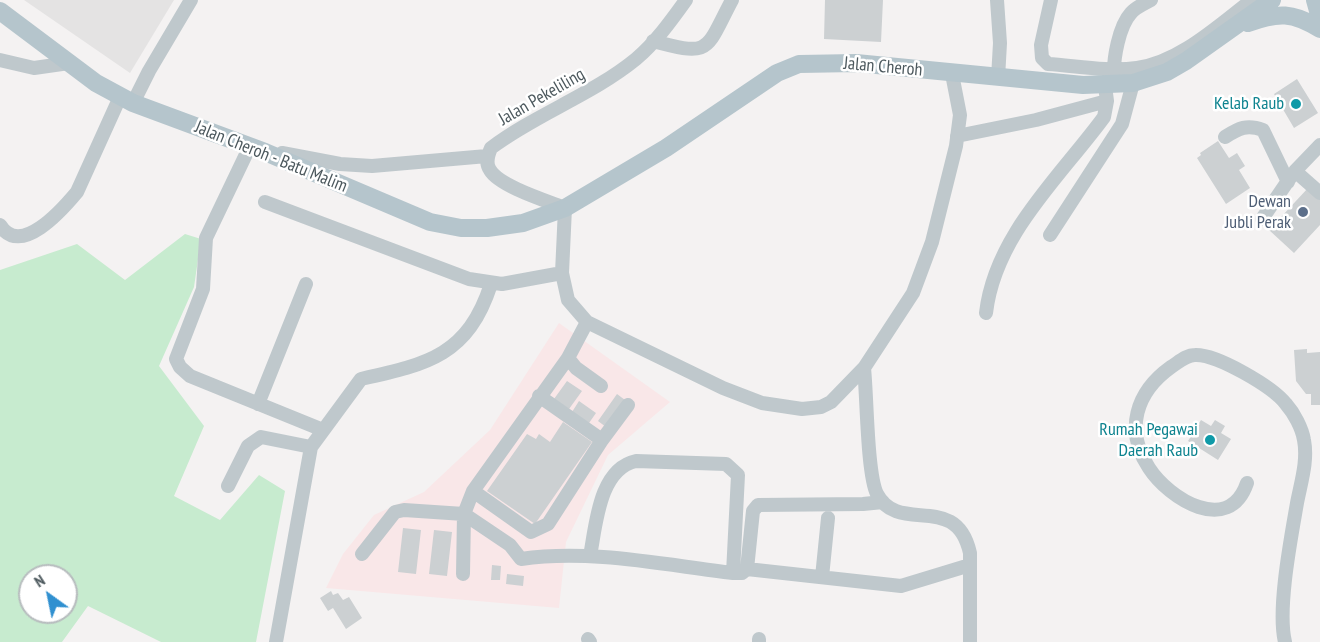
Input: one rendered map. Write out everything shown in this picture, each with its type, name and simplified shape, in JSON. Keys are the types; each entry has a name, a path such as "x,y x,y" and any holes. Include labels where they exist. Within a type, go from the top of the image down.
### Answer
{"main road":[{"path":"1227,32 1272,0"},
{"path":"1315,0 1320,18"},
{"name":"Jalan Cheroh - Batu Malim","path":"0,11 69,63 127,100 257,149 430,222 461,228 523,223 565,208"},
{"path":"1227,32 1284,14 1295,15 1320,29"},
{"name":"Jalan Cheroh","path":"565,208 666,148 777,73 799,64 856,63 998,78 1110,85 1133,83 1167,72 1227,32"}],"street":[{"path":"0,225 13,237 21,237 46,224 69,202 77,192 127,100 149,70 191,0"},
{"name":"Jalan Pekeliling","path":"487,156 498,143 607,80 637,58 686,0"},
{"path":"653,41 688,51 702,48 711,40 732,0"},
{"path":"997,0 1000,43 998,78"},
{"path":"1052,0 1041,45 1042,58 1048,63 1110,85"},
{"path":"986,313 991,292 1015,233 1104,117 1129,15 1151,0"},
{"path":"957,136 1036,120 1190,45 1252,0"},
{"path":"0,60 34,68 69,63"},
{"path":"323,430 190,376 180,367 176,359 203,290 206,238 257,149 340,164 372,166 487,156 488,168 493,175 528,194 565,208 562,273 568,300 587,322 723,388 773,405 802,409 821,407 831,402 864,368 913,293 932,242 957,136 960,114 952,74"},
{"path":"1050,235 1122,124 1133,83"},
{"path":"1225,137 1239,128 1250,125 1263,130 1292,176 1320,194"},
{"path":"1262,219 1292,176 1320,145"},
{"path":"265,202 470,279 491,284 562,273"},
{"path":"258,404 306,284"},
{"path":"276,642 311,447 361,380 400,370 438,356 458,343 472,328 483,309 491,284"},
{"path":"463,574 464,514 473,491 568,358 587,322"},
{"path":"1247,483 1239,500 1231,505 1215,510 1203,508 1176,496 1159,482 1147,466 1135,433 1138,403 1148,388 1182,359 1194,355 1207,356 1253,380 1285,402 1296,419 1304,439 1305,464 1283,610 1285,642"},
{"path":"568,358 576,368 601,386"},
{"path":"864,368 873,474 875,487 883,502 903,513 940,516 957,525 967,539 970,565 970,642"},
{"path":"539,396 602,440"},
{"path":"473,491 531,532 540,530 548,524 602,440 628,405"},
{"path":"228,486 248,446 261,437 311,447"},
{"path":"590,556 600,504 621,467 636,461 726,464 738,476 740,571"},
{"path":"740,571 753,511 758,505 883,502"},
{"path":"362,554 395,512 404,510 464,514 510,545 521,559 546,556 590,556 901,585 970,565"},
{"path":"822,577 828,518"}],"shaded area":[{"path":"24,0 174,0 130,73"},
{"path":"559,323 670,402 608,455 566,542 559,608 326,588 343,554 374,515 424,492 490,430"}],"green space":[{"path":"185,234 201,239 194,287 159,366 204,426 174,496 220,520 259,475 285,491 256,642 161,642 88,606 78,620 78,564 18,564 18,624 75,624 62,642 0,642 0,270 77,244 125,280"}],"building":[{"path":"825,0 883,0 881,42 824,39"},
{"name":"Kelab Raub","path":"1297,79 1318,113 1294,128 1274,94"},
{"path":"1218,141 1229,158 1237,153 1245,166 1239,170 1250,188 1226,204 1197,158 1201,155 1200,153"},
{"name":"Dewan Jubli Perak","path":"1308,188 1320,199 1320,225 1294,253 1269,230"},
{"path":"1307,349 1307,353 1320,352 1320,405 1311,405 1311,394 1306,394 1296,381 1294,350"},
{"path":"567,381 582,391 569,409 554,399"},
{"path":"617,394 625,400 606,427 598,421"},
{"path":"579,401 596,413 589,423 572,412"},
{"name":"Rumah Pegawai Daerah Raub","path":"1201,420 1211,426 1215,420 1225,426 1221,433 1231,439 1218,460 1188,441"},
{"path":"563,422 592,442 535,524 487,491 527,434 536,439 539,434 550,442"},
{"path":"403,528 421,530 416,574 398,572"},
{"path":"434,530 452,532 447,576 429,574"},
{"path":"492,565 501,566 500,580 491,580"},
{"path":"507,574 524,576 523,586 506,584"},
{"path":"331,591 333,595 338,593 343,600 349,597 362,618 346,629 333,608 328,611 320,598"}],"place":[{"name":"Kelab Raub","path":"1296,104"},
{"name":"Dewan Jubli Perak","path":"1303,212"},
{"name":"Rumah Pegawai Daerah Raub","path":"1210,440"}]}
